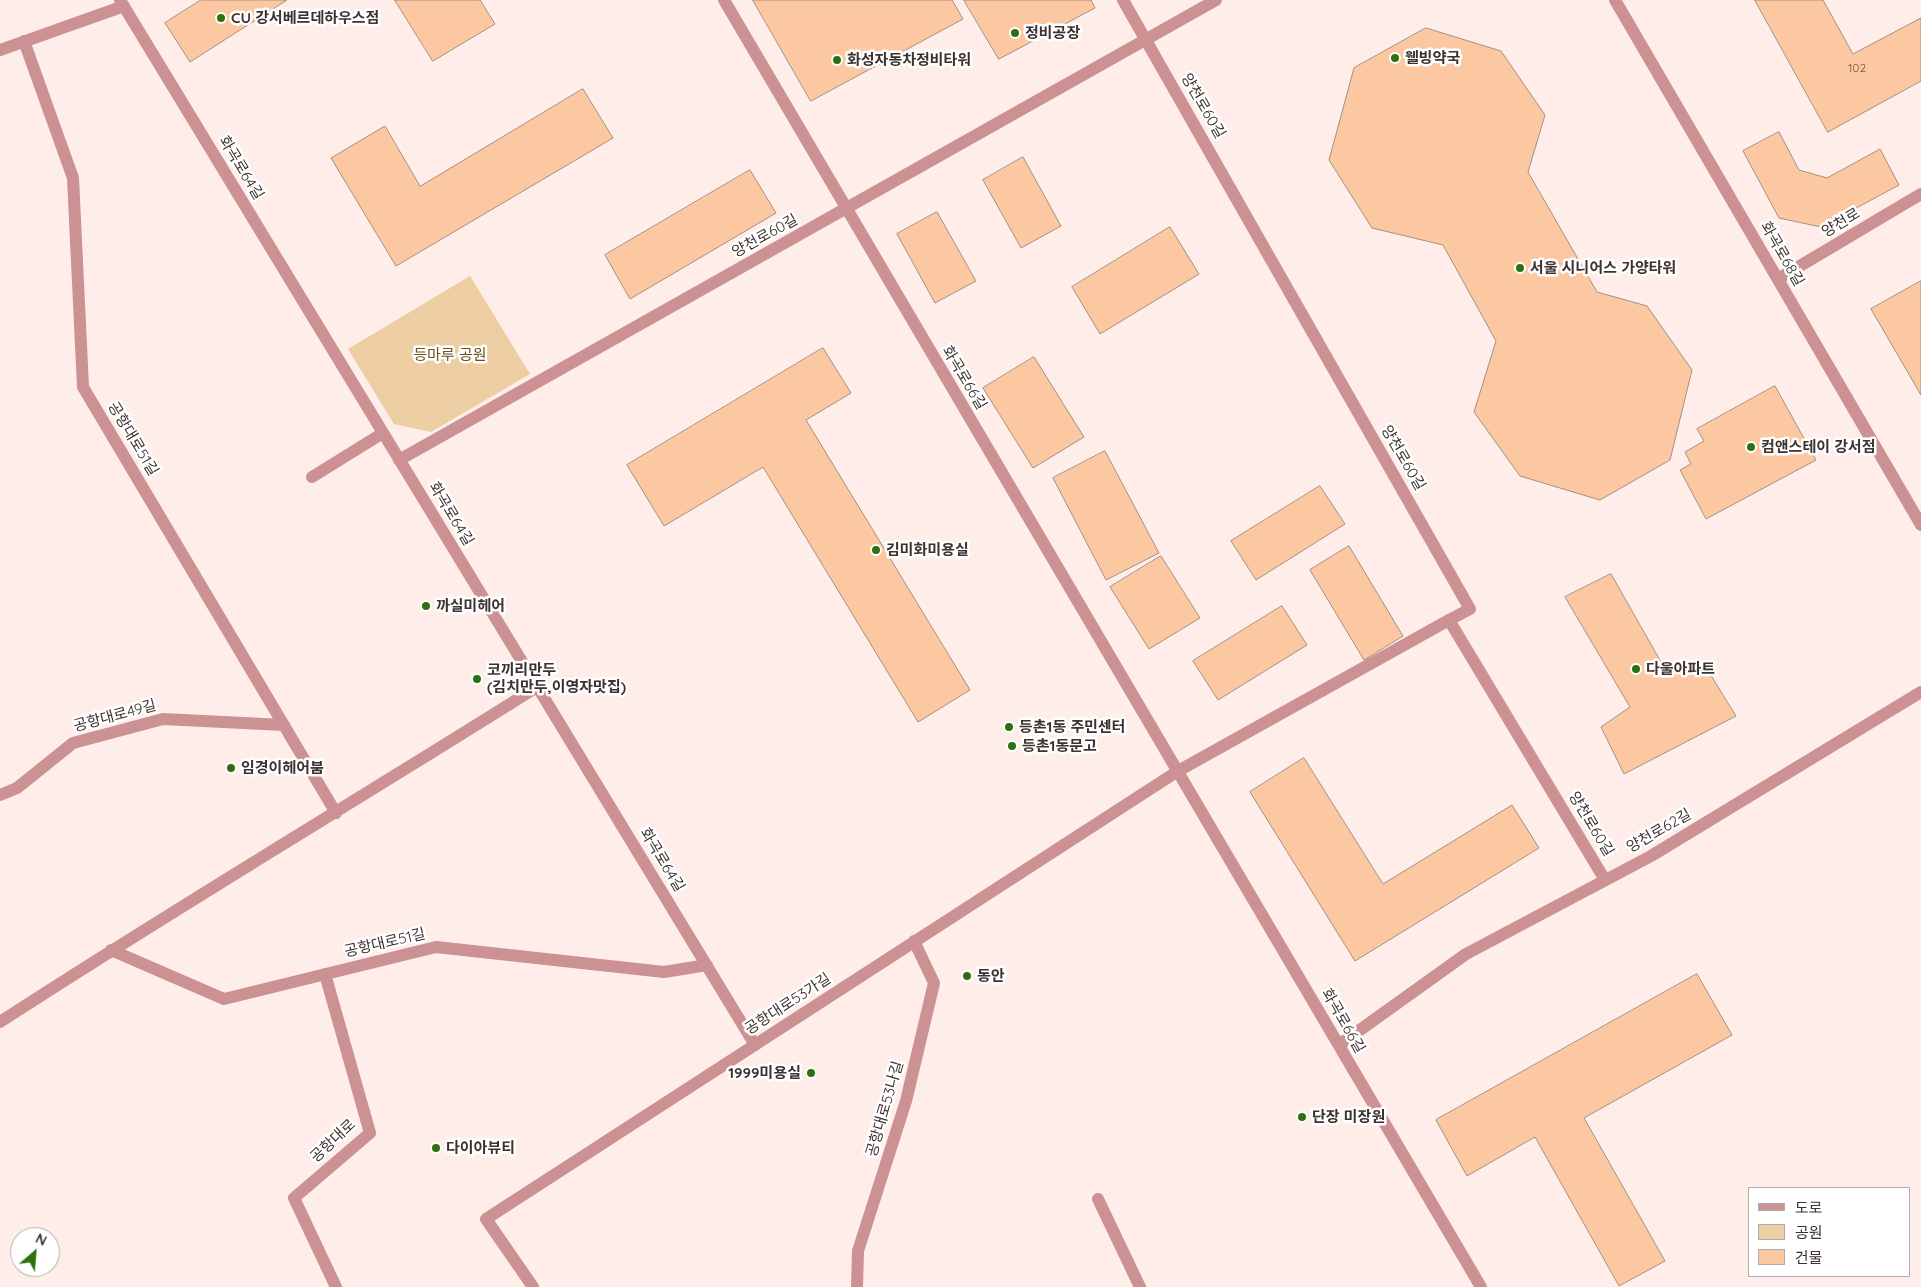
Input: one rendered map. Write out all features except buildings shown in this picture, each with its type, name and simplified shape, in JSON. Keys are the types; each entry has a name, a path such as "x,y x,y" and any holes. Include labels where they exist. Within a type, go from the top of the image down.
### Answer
{"street":[{"name":"화곡로66길","path":"724,0 845,209 1481,1287"},
{"name":"양천로60길","path":"1122,0 1470,609 1449,620 1605,880"},
{"name":"양천로60길","path":"399,460 1216,0"},
{"name":"화곡로68길","path":"1615,0 1921,525"},
{"path":"0,50 122,3"},
{"name":"화곡로64길","path":"122,3 755,1045"},
{"name":"공항대로51길","path":"24,41 73,178 83,387 336,813"},
{"name":"양천로","path":"1778,280 1921,194"},
{"path":"312,477 383,433"},
{"path":"1178,771 1449,620"},
{"path":"0,1022 112,950 537,687"},
{"name":"양천로62길","path":"1339,1045 1466,954 1651,856 1921,692"},
{"name":"공항대로49길","path":"0,794 17,788 73,743 163,719 284,725"},
{"name":"공항대로53가길","path":"533,1287 486,1219 1178,771"},
{"name":"공항대로53나길","path":"857,1287 858,1251 906,1101 934,983 914,941"},
{"name":"공항대로51길","path":"112,950 224,999 436,947 664,972 707,966"},
{"name":"공항대로","path":"325,974 370,1133 294,1198 336,1287"},
{"path":"1098,1199 1140,1287"}],"green space":[{"name":"등마루 공원","path":"470,276 530,374 431,432 394,424 348,349"}],"place":[{"name":"CU 강서베르데하우스점","path":"221,18"},
{"name":"정비공장","path":"1015,33"},
{"name":"웰빙약국","path":"1395,58"},
{"name":"화성자동차정비타워","path":"837,60"},
{"name":"서울 시니어스 가양타워","path":"1520,268"},
{"name":"컴앤스테이 강서점","path":"1751,447"},
{"name":"김미화미용실","path":"876,550"},
{"name":"까실미헤어","path":"426,606"},
{"name":"다울아파트","path":"1636,669"},
{"name":"코끼리만두 (김치만두,이영자맛집)","path":"477,679"},
{"name":"등촌1동 주민센터","path":"1009,727"},
{"name":"등촌1동문고","path":"1012,746"},
{"name":"임경이헤어붐","path":"231,768"},
{"name":"동안","path":"967,976"},
{"name":"1999미용실","path":"811,1073"},
{"name":"단장 미장원","path":"1302,1117"},
{"name":"다이아뷰티","path":"436,1148"}]}
